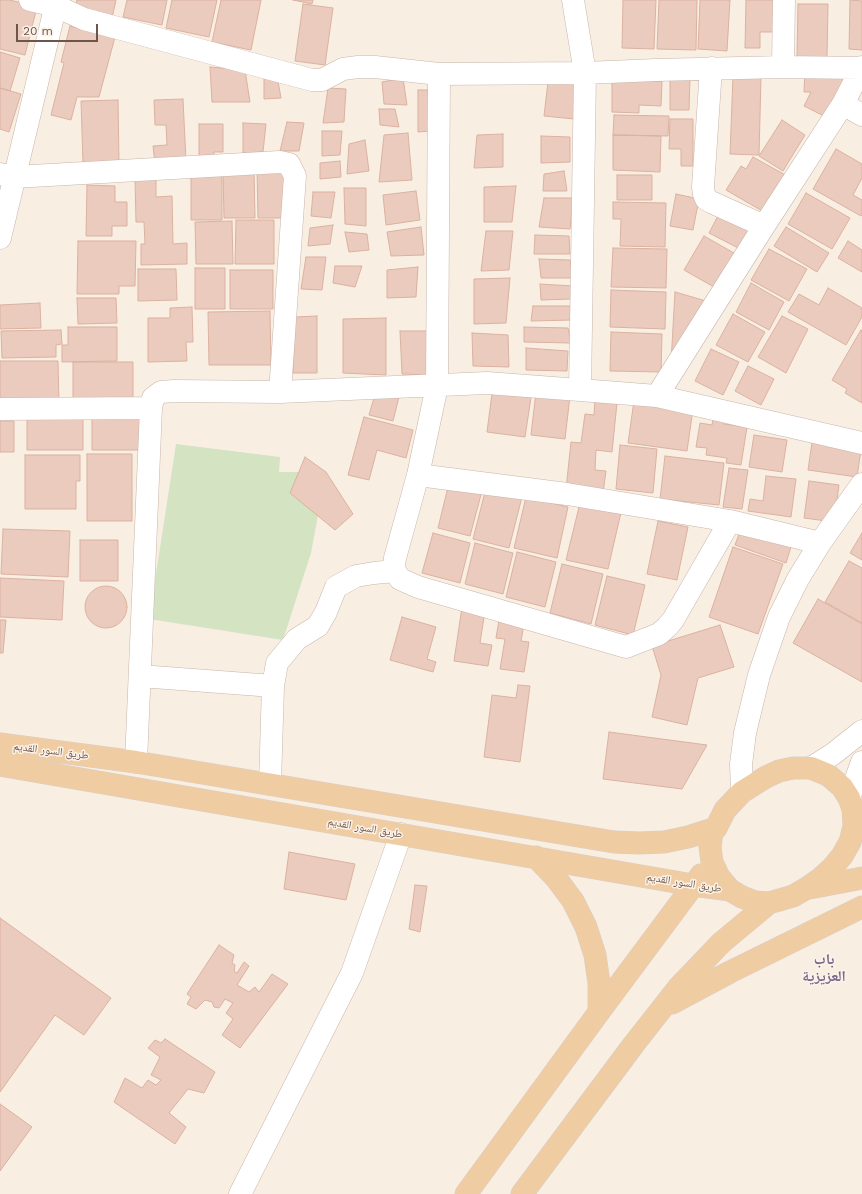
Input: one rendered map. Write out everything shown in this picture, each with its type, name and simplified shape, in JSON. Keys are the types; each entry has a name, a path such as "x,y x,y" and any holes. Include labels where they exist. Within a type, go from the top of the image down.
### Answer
{"main road":[{"name":"طريق السور القديم","path":"0,744 136,762 614,842 664,842 688,837 716,828"},
{"name":"طريق السور القديم","path":"0,765 693,885 730,890"},
{"path":"793,768 811,768 828,775 842,787 854,805 854,826 850,842 842,856 820,879 793,896 769,903 755,902 748,900 730,890 719,877 712,862 710,847 712,832 716,828 725,810 742,792 779,771 793,768"},
{"path":"536,858 556,878 573,902 586,927 594,955 599,983 599,1012"},
{"path":"466,1194 693,885 712,862"},
{"path":"807,888 862,878"},
{"path":"522,1194 678,988 721,943 769,903"},
{"path":"662,1009 730,972 862,907"}],"street":[{"path":"30,0 57,3 84,19 312,80 322,80 343,69 358,67 439,74 585,73 711,68 862,68 843,104 657,396"},
{"path":"573,0 585,73 580,390"},
{"path":"783,67 784,0"},
{"path":"0,238 7,175 57,3"},
{"path":"711,68 703,187 704,194 706,199 710,202 764,226"},
{"path":"439,74 437,386 418,475 395,558 395,571 400,579 418,587 626,647 659,634 673,620 730,521"},
{"path":"843,104 862,115"},
{"path":"7,175 280,162 289,164 295,176 280,392"},
{"path":"136,762 151,408 153,398 162,392 280,392 486,383 657,396 862,443"},
{"path":"0,409 151,408"},
{"path":"418,475 567,494 730,521 820,543"},
{"path":"742,792 741,764 745,733 759,675 779,617 798,579 820,543 862,484"},
{"path":"270,784 273,686 277,663 297,639 318,626 326,612 336,587 356,576 374,572 395,571"},
{"path":"140,676 273,686"},
{"path":"811,768 833,754 862,731"},
{"path":"854,805 862,762"},
{"path":"240,1194 352,973 401,834"}],"green space":[{"path":"176,444 280,457 279,472 326,472 311,553 283,640 149,619"}],"building":[{"path":"0,0 10,0 37,7 25,55 0,49"},
{"path":"77,0 116,0 112,18 75,8"},
{"path":"127,0 167,0 162,25 123,17"},
{"path":"172,0 217,0 209,37 166,28"},
{"path":"221,0 261,0 251,50 212,42"},
{"path":"293,0 313,0 312,4"},
{"path":"623,0 656,0 654,49 622,48"},
{"path":"659,0 697,0 696,50 657,49"},
{"path":"700,0 730,0 727,51 698,49"},
{"path":"746,0 781,0 780,32 760,32 760,48 745,48"},
{"path":"850,0 862,1 862,50 849,49"},
{"path":"303,4 333,8 325,65 295,61"},
{"path":"798,4 828,4 827,57 797,57"},
{"path":"70,26 115,37 99,97 77,97 71,120 51,115 64,63 61,62"},
{"path":"0,52 20,58 10,91 0,88"},
{"path":"210,67 245,70 250,102 212,102"},
{"path":"805,68 846,70 830,119 804,106 811,92 804,92"},
{"path":"277,76 281,98 264,99 264,78"},
{"path":"733,76 761,77 759,155 730,154"},
{"path":"670,77 690,77 689,110 670,110"},
{"path":"403,78 407,105 384,104 382,82"},
{"path":"612,80 662,81 661,106 639,105 639,113 612,112"},
{"path":"548,82 574,82 574,119 544,116"},
{"path":"0,88 21,94 9,132 0,129"},
{"path":"328,88 346,89 344,122 323,123"},
{"path":"418,90 428,90 430,131 418,132"},
{"path":"183,99 186,161 155,163 153,146 167,145 166,125 155,125 154,100"},
{"path":"118,100 119,162 83,163 81,101"},
{"path":"379,109 395,109 399,127 380,125"},
{"path":"614,115 669,116 668,136 613,135"},
{"path":"670,119 693,119 693,166 681,166 681,149 669,149"},
{"path":"782,120 805,135 783,171 759,156"},
{"path":"287,122 304,123 299,151 280,151"},
{"path":"243,123 266,124 263,152 243,153"},
{"path":"199,124 223,124 223,152 214,152 214,158 199,158"},
{"path":"322,131 342,131 340,155 322,156"},
{"path":"408,133 412,180 379,182 384,135"},
{"path":"503,134 503,167 474,168 477,135"},
{"path":"613,135 661,136 660,172 613,170"},
{"path":"541,136 570,137 570,162 541,163"},
{"path":"365,140 369,171 347,174 349,144"},
{"path":"836,149 862,164 862,178 853,195 862,200 861,216 813,189"},
{"path":"753,157 789,177 764,212 726,190 741,166 746,169"},
{"path":"340,161 341,177 320,179 320,163"},
{"path":"284,167 285,218 258,218 257,168"},
{"path":"254,169 255,218 224,218 223,170"},
{"path":"564,171 567,191 543,191 544,174"},
{"path":"222,172 222,220 191,220 191,173"},
{"path":"617,175 652,175 652,200 617,200"},
{"path":"156,176 156,197 172,196 173,244 187,243 187,264 141,265 141,244 145,244 144,222 136,222 135,177"},
{"path":"87,185 115,186 115,202 127,202 127,226 112,226 112,236 86,236"},
{"path":"516,186 512,222 484,222 484,187"},
{"path":"344,188 366,188 366,226 345,224"},
{"path":"416,191 420,220 386,225 383,195"},
{"path":"313,192 335,192 331,218 311,216"},
{"path":"806,193 850,218 832,249 788,224"},
{"path":"676,194 699,199 693,230 670,226"},
{"path":"544,198 573,198 570,229 539,227"},
{"path":"613,202 666,203 665,247 620,246 621,219 613,219"},
{"path":"721,210 756,229 744,251 709,233"},
{"path":"236,220 274,220 274,264 235,264"},
{"path":"232,221 233,264 196,264 195,222"},
{"path":"333,225 330,244 308,246 310,228"},
{"path":"421,227 424,255 391,256 387,232"},
{"path":"786,227 829,253 817,272 774,246"},
{"path":"486,231 513,231 509,270 481,271"},
{"path":"345,232 367,234 369,250 349,252"},
{"path":"535,235 569,236 570,254 534,254"},
{"path":"704,236 741,257 721,291 684,270"},
{"path":"78,241 136,241 135,286 119,286 119,294 77,294"},
{"path":"848,241 862,250 862,272 838,258"},
{"path":"613,248 667,249 666,288 611,287"},
{"path":"769,249 807,269 789,301 751,280"},
{"path":"306,257 326,257 322,290 301,289"},
{"path":"539,259 570,260 574,278 541,278"},
{"path":"335,266 362,266 355,287 333,283"},
{"path":"418,267 416,297 387,298 387,270"},
{"path":"195,268 225,268 225,309 195,309"},
{"path":"138,269 176,269 177,300 138,301"},
{"path":"230,270 273,270 273,309 230,309"},
{"path":"510,278 506,323 474,324 474,279"},
{"path":"751,283 784,302 769,330 736,312"},
{"path":"540,284 573,286 571,299 541,300"},
{"path":"828,288 862,308 862,317 846,345 788,312 799,294 819,305"},
{"path":"611,290 666,292 665,329 610,327"},
{"path":"675,292 706,301 671,363"},
{"path":"77,298 116,298 117,323 78,324"},
{"path":"40,303 41,328 0,329 0,305"},
{"path":"533,306 570,306 573,320 531,321"},
{"path":"192,307 193,342 186,342 187,361 148,362 148,318 170,318 170,308"},
{"path":"270,311 271,365 209,365 208,312"},
{"path":"733,314 765,332 748,362 716,345"},
{"path":"317,316 317,373 293,373 295,317"},
{"path":"782,316 808,329 786,373 758,357"},
{"path":"386,318 386,375 343,373 343,319"},
{"path":"68,327 117,327 117,361 62,362 62,345 68,345"},
{"path":"524,327 568,328 571,343 524,342"},
{"path":"61,330 62,344 56,345 56,357 2,358 1,331"},
{"path":"861,330 862,403 845,393 847,389 832,380"},
{"path":"400,331 431,331 431,375 402,374"},
{"path":"611,332 662,334 661,372 610,371"},
{"path":"472,333 508,335 509,367 473,366"},
{"path":"526,348 568,351 567,371 526,370"},
{"path":"711,349 739,362 723,395 695,381"},
{"path":"0,361 58,361 59,404 0,404"},
{"path":"73,362 133,362 133,401 73,401"},
{"path":"748,366 774,379 761,405 735,391"},
{"path":"493,386 532,391 525,437 487,432"},
{"path":"376,391 399,397 393,421 369,415"},
{"path":"536,392 570,396 565,439 531,435"},
{"path":"595,401 617,403 612,452 596,450 595,470 606,471 603,493 566,489 571,442 581,443 585,414 594,415"},
{"path":"634,401 693,409 687,451 628,443"},
{"path":"714,413 725,415 724,424 747,427 741,465 726,463 727,458 706,455 707,448 696,447 700,423 712,425"},
{"path":"27,414 83,414 83,450 27,450"},
{"path":"92,416 142,416 142,450 92,450"},
{"path":"364,417 413,430 406,458 377,450 369,480 348,475"},
{"path":"0,421 14,421 14,452 0,452"},
{"path":"754,435 787,440 782,472 749,467"},
{"path":"812,443 861,450 857,477 808,470"},
{"path":"620,445 657,449 653,493 616,489"},
{"path":"87,454 132,454 132,521 87,521"},
{"path":"25,455 80,455 80,481 76,481 76,509 25,509"},
{"path":"665,456 724,463 719,505 660,499"},
{"path":"305,457 326,472 353,514 335,530 290,493"},
{"path":"729,468 748,470 742,509 723,507"},
{"path":"766,476 796,479 791,517 748,511 750,499 763,501"},
{"path":"809,481 839,485 834,522 804,518"},
{"path":"449,483 482,491 470,536 438,528"},
{"path":"486,488 522,497 509,548 473,539"},
{"path":"526,497 568,507 557,558 514,548"},
{"path":"581,499 622,508 608,569 566,560"},
{"path":"658,521 688,527 677,580 647,574"},
{"path":"742,526 792,544 786,563 735,545"},
{"path":"3,529 70,531 68,577 1,574"},
{"path":"433,533 470,543 460,583 422,573"},
{"path":"862,533 862,560 850,553"},
{"path":"80,540 118,540 118,581 80,581"},
{"path":"475,543 513,553 503,594 465,584"},
{"path":"733,547 783,564 758,634 709,617"},
{"path":"517,552 556,562 545,607 506,597"},
{"path":"849,561 862,568 862,623 825,602"},
{"path":"562,564 603,574 591,624 550,613"},
{"path":"607,576 645,585 633,635 595,625"},
{"path":"0,578 64,581 62,620 0,617"},
{"path":"106,586 121,592 127,607 121,622 106,628 91,622 85,607 91,592"},
{"path":"818,599 862,624 862,682 793,643"},
{"path":"462,607 485,611 480,643 492,645 488,666 454,661"},
{"path":"500,614 525,618 521,641 529,642 524,672 500,669 505,639 496,638"},
{"path":"402,617 436,627 427,659 436,662 433,672 390,660"},
{"path":"0,620 6,620 3,653 0,653"},
{"path":"720,625 734,667 698,678 687,725 652,717 661,675 652,646"},
{"path":"518,685 530,686 520,762 484,757 492,695 516,698"},
{"path":"609,732 707,745 682,789 603,779"},
{"path":"289,852 355,864 346,900 284,889"},
{"path":"415,885 427,886 420,932 409,929"},
{"path":"0,918 111,998 84,1035 55,1015 0,1092"},
{"path":"219,945 234,955 232,963 235,965 234,971 237,973 244,962 249,966 237,985 249,992 255,987 259,992 272,974 288,984 240,1048 222,1035 233,1019 226,1013 233,1003 225,999 219,1008 214,1007 212,1002 205,1000 196,1009 187,1004 191,997 187,994"},
{"path":"165,1039 215,1072 204,1093 188,1089 169,1113 186,1127 175,1144 114,1102 125,1078 142,1088 148,1080 156,1085 161,1080 151,1075 160,1057 148,1048 155,1040 161,1043"},
{"path":"0,1104 32,1127 0,1171"}],"district":[{"name":"باب العزيزية","path":"824,968"}]}
